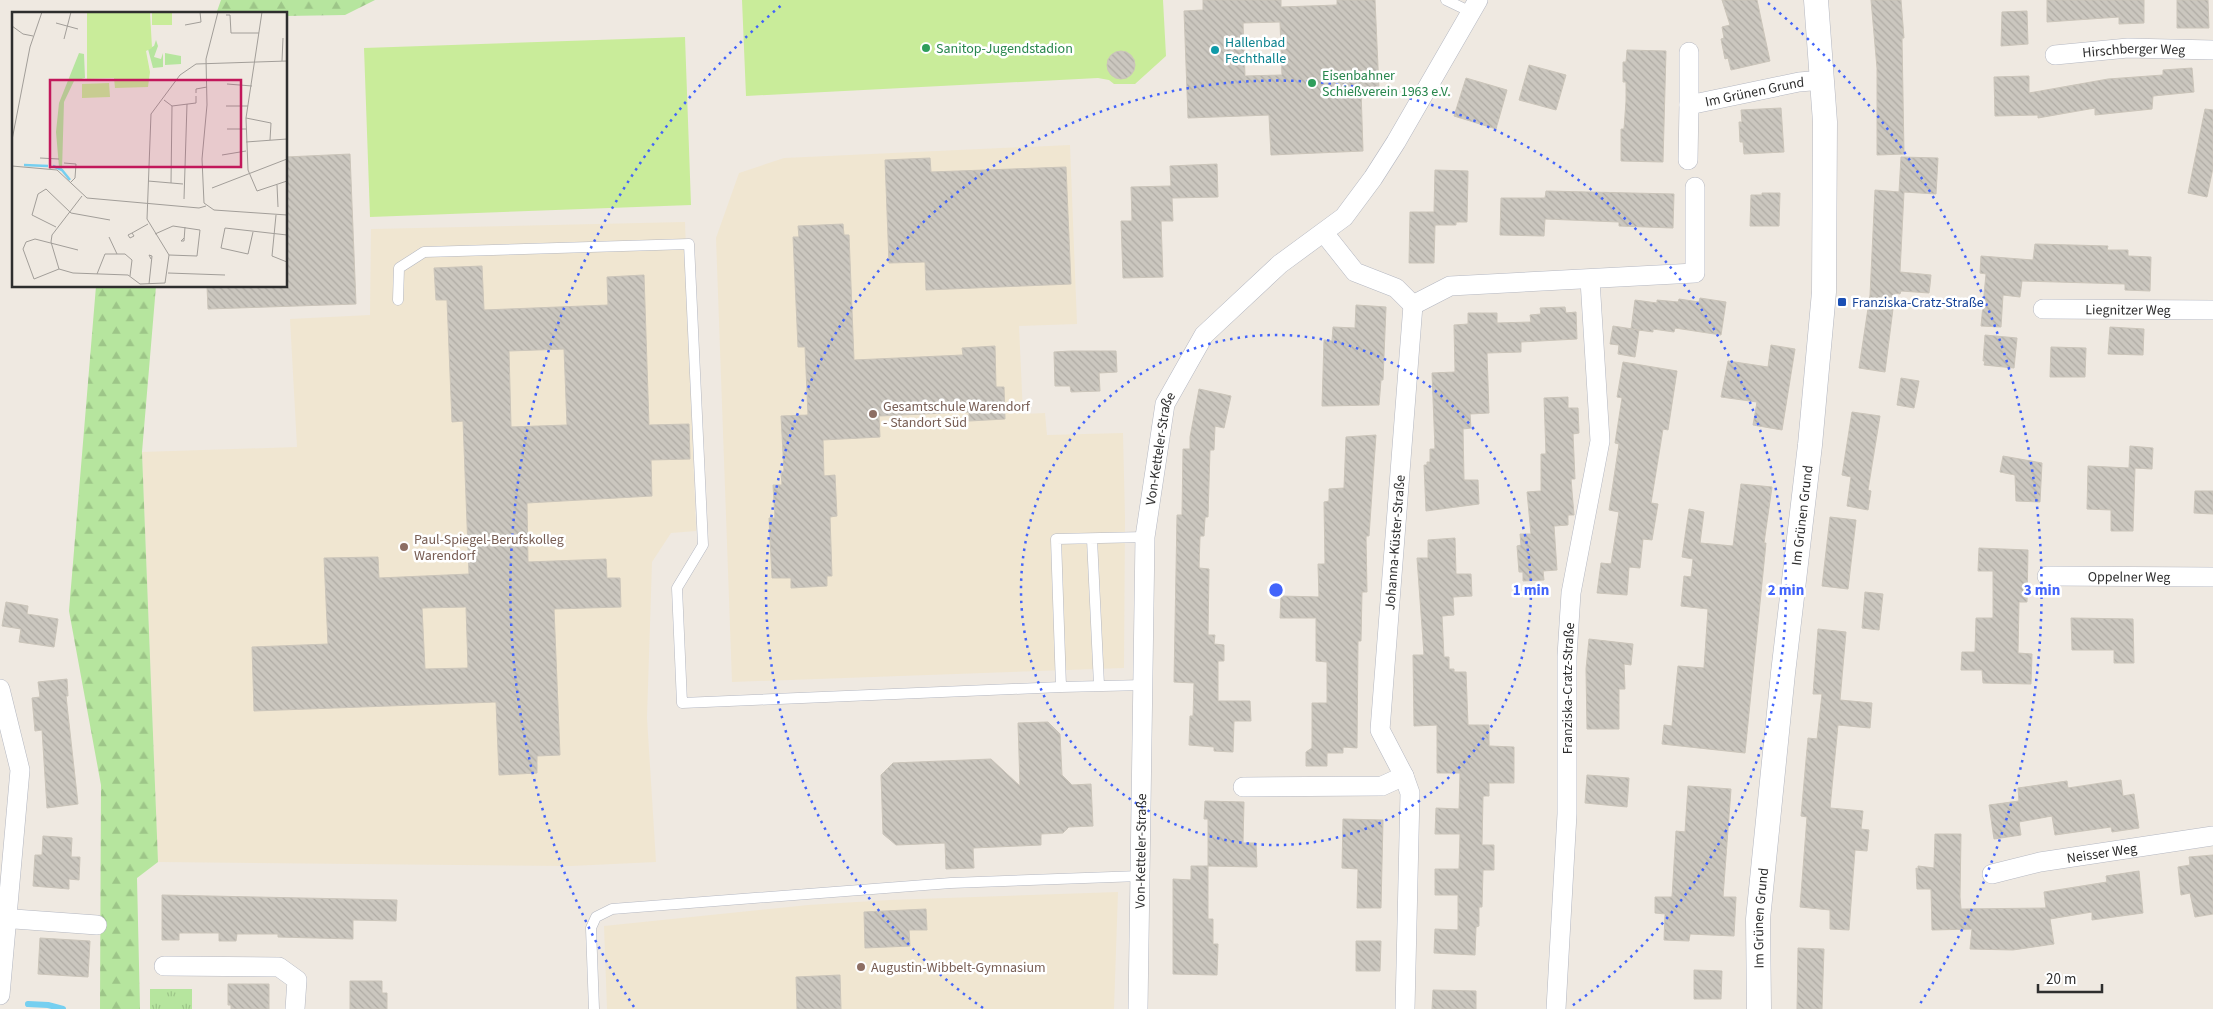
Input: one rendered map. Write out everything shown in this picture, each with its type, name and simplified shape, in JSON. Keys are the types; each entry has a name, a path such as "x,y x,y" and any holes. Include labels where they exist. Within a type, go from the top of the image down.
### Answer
{"street":[{"name":"Im Grünen Grund","path":"1759,1009 1758,919 1783,673 1810,445 1824,292 1826,167 1823,80 1816,0"},
{"name":"Von-Ketteler-Straße","path":"1138,1009 1145,538 1165,404 1204,335 1280,264 1344,217 1373,178 1407,123 1474,6"},
{"name":"Hirschberger Weg","path":"2055,55 2128,48 2213,50"},
{"name":"Im Grünen Grund","path":"1688,160 1690,52"},
{"name":"Im Grünen Grund","path":"1689,105 1799,82 1823,80"},
{"path":"1324,233 1355,272 1396,288 1413,305 1450,286 1695,273 1695,187"},
{"name":"Franziska-Cratz-Straße","path":"1556,1009 1567,814 1567,656 1571,593 1600,441 1590,280"},
{"name":"Johanna-Küster-Straße","path":"1404,1009 1410,793 1404,776 1380,730 1413,305"},
{"name":"Liegnitzer Weg","path":"2043,309 2213,310"},
{"name":"Oppelner Weg","path":"2047,576 2213,577"},
{"path":"0,689 20,770 4,918 0,995"},
{"path":"1243,787 1382,786 1404,776"},
{"name":"Neisser Weg","path":"1992,874 2040,862 2213,836"},
{"path":"4,918 97,925"},
{"path":"164,966 279,967 297,980 295,1009"}],"lane":[{"path":"1446,0 1474,6"},
{"path":"398,300 399,268 424,252 689,244 703,544 677,588 682,703 1061,686 1144,685"},
{"path":"1092,538 1099,686"},
{"path":"1061,686 1056,539 1145,538"},
{"path":"594,1009 591,928 596,917 612,910 951,883 1140,876"}],"shaded area":[{"name":"Gesamtschule Warendorf - Standort Süd","path":"1070,145 1077,324 1019,326 1023,414 1045,413 1047,435 1123,433 1125,518 1124,668 732,682 716,238 739,173 784,158"},
{"name":"Paul-Spiegel-Berufskolleg Warendorf","path":"685,222 696,531 671,533 652,562 647,718 656,862 571,866 158,862 142,452 297,447 290,319 370,315 371,229"},
{"name":"Augustin-Wibbelt-Gymnasium","path":"1118,892 1114,1009 607,1009 604,926 808,905 889,900"}],"green space":[{"path":"221,0 375,0 345,15 288,16 288,12 217,12"},
{"name":"Sanitop-Jugendstadion","path":"742,0 1163,0 1166,56 1135,84 1114,84 1109,80 1098,78 746,96"},
{"path":"685,37 691,205 370,217 364,48"},
{"path":"96,288 156,288 142,452 158,862 137,878 140,1009 100,1009 101,785 69,611"},
{"path":"150,989 192,989 192,1009 150,1009"}],"building":[{"name":"Eisenbahner Schießverein 1963 e.V.","path":"1203,0 1281,0 1281,7 1337,5 1337,0 1375,0 1379,89 1361,90 1363,151 1271,155 1269,115 1188,118 1184,11 1203,10","holes":["1280,22 1282,75 1245,76 1243,23"]},
{"path":"1722,0 1757,0 1770,61 1731,70 1728,58 1725,59 1721,39 1724,38 1722,27 1730,25"},
{"path":"1871,0 1901,0 1904,38 1902,38 1904,154 1877,155 1877,68"},
{"path":"2047,0 2144,0 2144,23 2119,24 2119,17 2047,22"},
{"path":"2177,0 2208,0 2209,28 2177,28"},
{"path":"2027,11 2028,44 2001,46 2002,12"},
{"path":"1627,50 1666,51 1663,162 1621,161 1621,129 1624,129 1626,101 1626,82 1623,82 1623,62 1626,62"},
{"path":"1121,51 1131,55 1135,65 1131,75 1121,79 1111,75 1107,65 1111,55"},
{"path":"1529,65 1566,75 1556,110 1519,100"},
{"path":"2192,68 2194,92 2153,96 2152,109 2095,115 2095,108 2038,118 2038,115 1995,116 1994,77 2029,76 2029,93 2108,79 2163,75 2163,70"},
{"path":"1466,78 1507,90 1496,129 1454,116"},
{"path":"1781,108 1784,152 1744,154 1743,142 1740,142 1739,122 1742,122 1741,110"},
{"path":"2205,109 2213,110 2213,168 2207,197 2188,193"},
{"path":"350,154 356,304 208,309 207,288 288,288 288,157"},
{"path":"1901,157 1938,158 1936,194 1904,192 1900,272 1931,275 1929,293 1901,291 1900,294 1895,293 1885,372 1859,368 1870,295 1875,190 1899,192"},
{"path":"930,158 931,172 1066,167 1071,284 926,290 925,262 889,263 885,160"},
{"path":"1217,164 1218,197 1172,198 1173,221 1161,221 1163,277 1123,278 1121,221 1132,221 1131,187 1171,186 1170,166"},
{"path":"1435,170 1468,171 1467,222 1456,222 1456,225 1435,225 1434,263 1409,263 1410,212 1434,212"},
{"path":"1546,191 1674,194 1673,228 1619,226 1619,222 1545,219 1544,236 1500,235 1501,198 1545,198"},
{"path":"1762,193 1780,193 1779,226 1750,226 1751,195 1762,195"},
{"path":"843,224 844,235 849,235 854,360 963,355 962,348 995,346 996,387 1004,387 1005,419 969,421 969,412 879,416 880,437 823,440 824,476 835,475 837,516 830,517 832,576 827,576 827,586 791,588 791,578 772,578 769,518 775,518 773,485 782,485 781,472 784,472 781,416 808,415 805,347 798,347 793,237 799,237 798,226"},
{"path":"2035,244 2108,246 2107,250 2128,250 2128,256 2151,257 2150,291 2125,290 2125,284 2022,281 2020,297 2003,295 2001,327 1981,326 1986,274 1980,273 1981,256 2033,260"},
{"path":"482,266 484,310 608,305 607,277 644,275 649,425 689,424 690,459 651,460 652,496 527,503 528,562 606,559 607,578 620,578 621,607 554,609 560,755 537,756 537,773 499,775 496,702 254,711 252,647 328,644 324,558 378,557 379,578 469,574 463,421 452,422 447,300 436,300 434,268","holes":["564,349 567,425 511,427 509,351","466,607 468,668 425,669 422,608"]},
{"path":"1700,298 1726,302 1721,335 1675,328 1674,332 1653,329 1653,332 1631,329 1635,300 1657,303 1657,300 1678,302 1679,299 1699,302"},
{"path":"1356,305 1386,307 1383,380 1381,380 1379,405 1322,406 1324,340 1332,341 1333,327 1355,328"},
{"path":"1565,307 1566,313 1576,312 1577,339 1521,342 1521,352 1487,353 1489,413 1470,414 1471,428 1463,429 1464,480 1478,480 1479,504 1426,511 1424,465 1430,462 1430,449 1435,449 1432,373 1455,372 1454,325 1468,324 1468,313 1497,313 1497,323 1531,322 1530,315 1541,314 1540,308"},
{"path":"1613,326 1639,330 1635,357 1618,354 1619,345 1610,344"},
{"path":"2110,327 2144,329 2143,355 2108,354"},
{"path":"1985,335 2017,338 2014,368 1984,365"},
{"path":"1771,345 1795,349 1782,430 1753,425 1757,402 1721,397 1728,361 1768,367"},
{"path":"2051,347 2086,348 2085,377 2050,377"},
{"path":"1116,351 1117,372 1099,373 1100,391 1071,392 1070,386 1055,386 1054,352"},
{"path":"1623,362 1677,371 1668,430 1663,429 1651,503 1658,504 1652,540 1643,539 1640,568 1629,567 1627,595 1597,593 1601,563 1611,564 1619,512 1609,510 1619,444 1615,443 1622,398 1617,397"},
{"path":"1901,378 1919,381 1914,408 1897,405"},
{"path":"1199,389 1231,396 1224,428 1215,426 1214,450 1210,450 1208,517 1205,517 1204,536 1200,536 1199,568 1209,569 1208,635 1215,635 1214,644 1224,645 1224,661 1218,661 1218,701 1250,701 1251,721 1234,721 1233,752 1214,751 1214,747 1189,745 1190,716 1193,716 1194,683 1174,682 1177,515 1182,515 1183,449 1190,449 1190,437"},
{"path":"1568,397 1568,408 1578,408 1579,433 1573,434 1575,479 1571,479 1574,515 1568,515 1568,525 1554,526 1557,570 1543,571 1544,580 1523,581 1523,572 1519,572 1517,546 1521,545 1520,534 1531,534 1527,492 1541,491 1541,454 1546,454 1544,398"},
{"path":"1852,412 1880,416 1868,490 1871,491 1868,510 1847,506 1851,477 1842,475"},
{"path":"1376,435 1369,536 1366,536 1367,592 1362,592 1361,641 1358,641 1357,748 1343,747 1343,753 1327,753 1327,766 1306,766 1306,752 1312,748 1312,703 1327,703 1327,662 1316,661 1316,618 1280,618 1281,596 1319,597 1318,564 1325,564 1324,502 1329,501 1329,489 1344,488 1346,437"},
{"path":"2130,446 2153,448 2152,469 2135,468 2133,531 2111,531 2111,510 2087,509 2088,466 2129,468"},
{"path":"2003,456 2042,463 2040,502 2016,501 2015,475 2000,472"},
{"path":"1741,484 1772,487 1764,543 1766,543 1745,753 1662,744 1664,725 1672,726 1678,666 1704,668 1708,609 1681,606 1684,576 1691,577 1693,559 1682,557 1689,509 1704,512 1700,543 1733,546"},
{"path":"2195,491 2213,491 2213,514 2194,513"},
{"path":"1830,517 1856,520 1848,589 1822,586"},
{"path":"1455,538 1456,574 1471,574 1472,596 1453,597 1454,615 1442,616 1444,657 1449,657 1449,669 1454,669 1454,672 1466,672 1468,725 1489,725 1489,746 1514,747 1514,783 1489,783 1489,796 1483,796 1482,845 1494,845 1494,870 1483,870 1482,907 1479,907 1479,926 1476,927 1475,955 1434,953 1435,929 1458,930 1458,895 1435,895 1435,869 1459,869 1460,834 1435,834 1436,808 1459,809 1460,773 1437,773 1437,725 1414,726 1413,655 1424,655 1417,558 1428,558 1428,540"},
{"path":"1979,548 2028,550 2027,602 2019,602 2018,653 2032,654 2031,684 1983,683 1982,670 1961,670 1962,652 1975,652 1976,618 1993,618 1993,571 1978,571"},
{"path":"1865,592 1883,594 1879,630 1862,628"},
{"path":"6,602 28,606 27,614 58,619 54,647 19,642 21,629 2,626"},
{"path":"2071,618 2133,619 2134,663 2114,663 2114,650 2072,650"},
{"path":"1818,629 1846,632 1840,700 1872,703 1870,728 1838,725 1830,808 1863,811 1861,829 1869,830 1867,851 1855,850 1849,930 1830,929 1830,910 1800,907 1807,817 1801,816 1808,738 1817,739 1822,694 1813,694"},
{"path":"1589,639 1633,644 1631,665 1624,664 1625,689 1619,689 1619,729 1587,729 1586,669"},
{"path":"67,679 68,696 66,696 78,804 47,808 42,730 35,731 32,698 40,697 38,682"},
{"path":"1048,722 1060,734 1062,775 1072,785 1091,784 1093,826 1069,827 1063,833 1041,834 1041,845 973,848 974,868 946,869 945,843 896,845 883,834 881,775 893,763 991,759 1020,786 1018,723"},
{"path":"1587,775 1629,778 1627,807 1585,803"},
{"path":"2121,780 2123,796 2134,794 2139,828 2112,832 2111,827 2055,835 2052,816 2019,822 2021,835 1994,839 1989,805 2019,801 2018,788 2067,781 2068,788"},
{"path":"1688,786 1731,789 1723,897 1736,897 1734,936 1690,934 1689,941 1664,940 1665,914 1655,913 1655,897 1672,897 1676,831 1685,832"},
{"path":"1205,801 1244,802 1243,843 1256,843 1257,867 1208,866 1208,819 1204,819"},
{"path":"1343,819 1383,820 1381,908 1357,908 1358,869 1342,868"},
{"path":"1935,834 1961,834 1961,909 2046,908 2044,892 2107,882 2106,876 2139,871 2143,913 2092,920 2092,912 2050,919 2054,944 2013,950 1970,949 1972,929 1932,930 1931,889 1917,889 1916,868 1918,869 1918,866 1934,868"},
{"path":"43,836 72,838 71,857 80,857 79,880 69,879 69,889 33,886 35,855 42,855"},
{"path":"2213,855 2213,914 2195,917 2190,893 2181,895 2178,867 2190,865 2189,857"},
{"path":"1191,866 1208,866 1208,919 1213,919 1213,944 1218,944 1217,975 1173,974 1173,879 1191,880"},
{"path":"162,895 397,900 396,921 353,920 353,939 278,937 278,934 237,934 236,941 219,941 219,933 179,933 179,940 162,940"},
{"path":"926,909 927,930 909,930 910,946 865,948 864,912"},
{"path":"40,938 90,941 88,977 38,974"},
{"path":"1356,941 1381,941 1380,971 1356,971"},
{"path":"1798,948 1824,949 1822,1009 1797,1009"},
{"path":"1694,970 1722,971 1721,999 1694,999"},
{"path":"840,975 841,1009 797,1009 796,977"},
{"path":"350,981 382,981 382,993 387,993 387,1009 350,1009"},
{"path":"228,984 269,984 269,1009 231,1009 231,1005 228,1005"},
{"path":"1433,990 1476,991 1476,1009 1432,1009"}],"waterway":[{"path":"28,1004 48,1005 63,1009"}],"place":[{"name":"Sanitop-Jugendstadion","path":"926,48"},
{"name":"Hallenbad Fechthalle","path":"1215,50"},
{"name":"Eisenbahner Schießverein 1963 e.V.","path":"1312,83"},
{"name":"Franziska-Cratz-Straße","path":"1842,302"},
{"name":"Gesamtschule Warendorf - Standort Süd","path":"873,414"},
{"name":"Paul-Spiegel-Berufskolleg Warendorf","path":"404,547"},
{"name":"Augustin-Wibbelt-Gymnasium","path":"861,967"}]}
